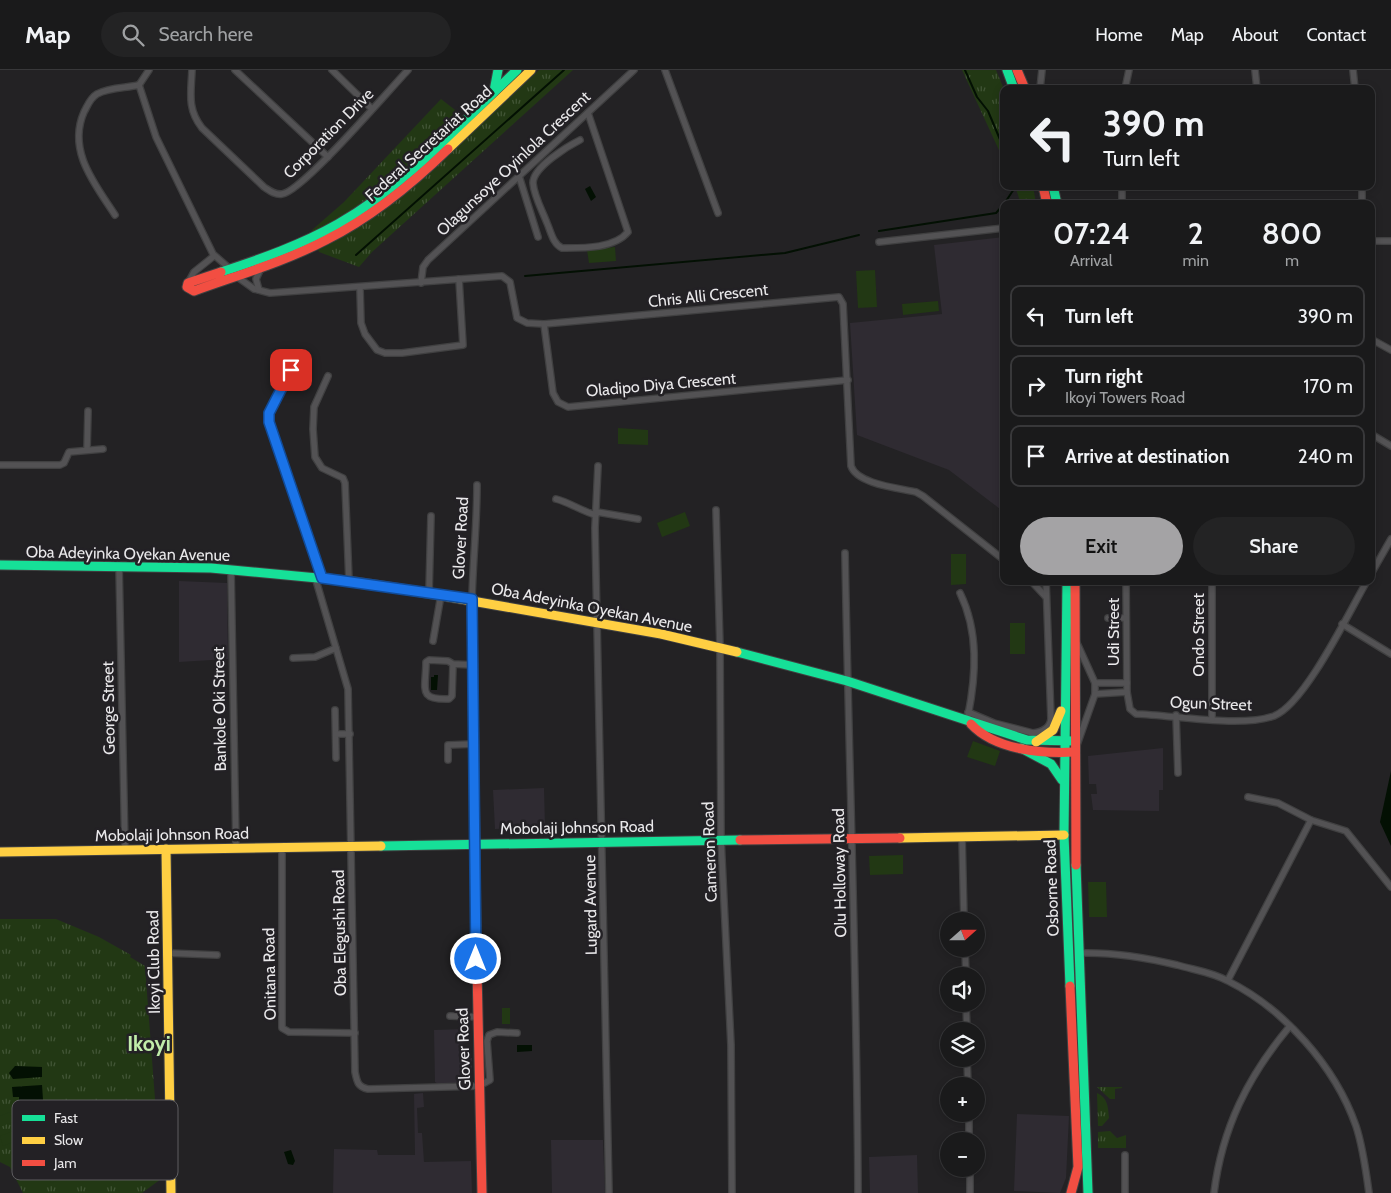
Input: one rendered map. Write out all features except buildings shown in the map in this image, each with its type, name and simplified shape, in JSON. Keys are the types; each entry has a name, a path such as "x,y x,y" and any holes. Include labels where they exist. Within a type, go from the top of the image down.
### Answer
{"main road":[{"path":"494,91 498,70"},
{"name":"Federal Secretariat Road","path":"517,70 392,186 362,209 318,234 188,283 186,287 189,290 194,290 261,268 322,243 366,218 390,200 531,70"},
{"path":"1007,70 1013,85"},
{"path":"1017,70 1023,85"},
{"name":"Oba Adeyinka Oyekan Avenue","path":"0,565 181,566 348,581 472,599 720,647 847,681 969,723 1036,742 1075,741"},
{"name":"Osborne Road","path":"1067,585 1064,696 1064,835 1078,1167 1071,1193"},
{"name":"Osborne Road","path":"1075,585 1075,836 1088,1173"},
{"name":"Glover Road","path":"472,599 476,843 476,1017 482,1193"},
{"path":"1036,742 1046,738 1056,727 1064,696"},
{"path":"969,723 977,733 1021,748 1049,762 1060,773 1064,784"},
{"path":"1021,748 1048,753 1075,752"},
{"name":"Mobolaji Johnson Road","path":"0,852 166,850 236,847 352,847 476,843 602,844 721,839 1064,835"},
{"path":"0,844 0,852"},
{"name":"Ikoyi Club Road","path":"166,850 169,1100"},
{"path":"1083,1193 1088,1173"},
{"path":"1088,1173 1088,1193"},
{"name":"Ikoyi Club Road","path":"171,1180 171,1193"}],"street":[{"path":"114,216 80,154 78,142 82,116 90,100 97,94 114,88 139,85 149,70"},
{"name":"Corporation Drive","path":"192,70 191,111 202,128 264,187 275,194 286,193 293,189 328,157 408,70"},
{"path":"235,70 328,157"},
{"path":"332,70 372,109"},
{"name":"Olagunsoye Oyinlola Crescent","path":"421,283 423,267 428,260 634,70"},
{"path":"665,70 718,213"},
{"path":"1040,85 1042,70"},
{"path":"1126,85 1129,70"},
{"path":"1255,70 1257,85"},
{"path":"1353,70 1355,85"},
{"path":"139,85 156,138 214,256 229,268"},
{"path":"580,140 559,152 536,173 534,178 535,192 555,242 562,248 605,244 626,235 628,232 626,221 588,113"},
{"path":"519,176 538,238"},
{"path":"879,242 1000,228"},
{"path":"1375,241 1391,241"},
{"path":"188,283 194,272 214,256"},
{"path":"259,290 256,279 261,268"},
{"name":"Chris Alli Crescent","path":"236,276 250,287 270,293 360,288 502,276 507,278 517,318 527,323 544,324 839,297 843,304 851,466 853,472 863,479 916,492 923,496 1000,557"},
{"path":"360,288 361,324 368,339 378,350 385,353 402,353 463,345 459,279"},
{"name":"Oladipo Diya Crescent","path":"544,324 553,393 558,402 568,406 848,380"},
{"path":"1375,342 1391,350"},
{"name":"Oba Elegushi Road","path":"291,370 269,413 269,422 318,578 348,689 355,1072 361,1087 479,1086"},
{"path":"328,376 314,407 313,429 316,457 322,468 343,478 345,483 348,581"},
{"path":"87,450 88,411"},
{"path":"1375,436 1391,446"},
{"path":"0,465 60,465 64,463 69,452 103,449"},
{"name":"Lugard Avenue","path":"598,466 598,623 609,1193"},
{"name":"Glover Road","path":"472,599 473,545 477,530 477,485"},
{"path":"556,499 571,503 581,511 638,519"},
{"name":"Cameron Road","path":"716,510 720,647 721,839 731,1045 732,1193"},
{"path":"429,593 431,516"},
{"path":"1375,564 1391,539"},
{"name":"Olu Holloway Road","path":"845,553 847,681 853,837 858,1193"},
{"name":"George Street","path":"119,565 124,850"},
{"name":"Bankole Oki Street","path":"231,570 236,847"},
{"path":"1035,585 1046,597"},
{"path":"968,712 994,723 1033,733 1040,732 1048,726 1051,719 1046,585"},
{"name":"Udi Street","path":"1126,585 1127,682"},
{"name":"Ondo Street","path":"1212,585 1212,719"},
{"name":"Ogun Street","path":"1127,682 1127,692 1132,712 1212,719 1254,719 1275,715 1305,687 1365,585"},
{"path":"960,593 970,618 974,645 974,680 968,712 969,723"},
{"path":"433,641 441,595"},
{"path":"1108,618 1126,618"},
{"path":"1342,624 1391,654"},
{"path":"1075,639 1095,683 1095,694 1075,752"},
{"path":"293,658 315,657 336,648"},
{"path":"452,664 452,696 449,699 432,700 426,692 426,662 429,660 441,660 452,664 473,665"},
{"path":"1095,683 1127,682"},
{"path":"1095,694 1127,692"},
{"path":"335,710 336,758"},
{"path":"1176,716 1178,773"},
{"path":"336,734 350,734"},
{"path":"448,760 448,744 474,744"},
{"path":"1248,797 1278,803 1311,820 1346,832 1391,886"},
{"path":"1228,980 1311,820"},
{"path":"962,836 964,912"},
{"name":"Onitana Road","path":"282,847 282,1028 289,1032 355,1033"},
{"path":"167,953 217,955"},
{"path":"1080,953 1139,956 1205,971 1228,980 1252,995 1290,1026 1308,1045 1341,1093 1356,1127 1368,1193"},
{"path":"450,1016 476,1017"},
{"path":"1214,1193 1225,1137 1238,1102 1262,1062 1290,1026"},
{"path":"479,1086 490,1080 487,1041 489,1035 497,1032 517,1033"},
{"path":"1125,1155 1125,1193"},
{"path":"970,1177 970,1193"}],"shaded area":[{"path":"590,186 596,197 591,201 585,189"},
{"path":"1000,237 1000,509 949,470 857,435 850,323 942,314 934,245"},
{"path":"179,581 227,583 228,659 179,662"},
{"path":"434,675 438,675 437,690 431,690 431,677 434,677"},
{"path":"1163,748 1163,790 1159,790 1159,811 1093,810 1091,794 1097,794 1096,784 1089,784 1088,756"},
{"path":"1391,771 1391,846 1380,822"},
{"path":"544,788 545,827 495,829 493,790"},
{"path":"467,1029 467,1034 463,1034 464,1058 472,1058 472,1082 470,1085 440,1085 435,1082 434,1030"},
{"path":"517,1045 532,1045 532,1051 517,1052"},
{"path":"15,1066 42,1067 42,1077 13,1079 9,1073"},
{"path":"42,1085 43,1100 19,1100 19,1097 13,1097 12,1087"},
{"path":"423,1093 424,1107 417,1108 418,1133 422,1133 424,1162 471,1161 472,1193 333,1193 334,1149 377,1150 378,1155 415,1155 414,1094"},
{"path":"1017,1114 1069,1116 1066,1178 1060,1193 1014,1191"},
{"path":"551,1140 603,1140 605,1193 552,1193"},
{"path":"291,1150 295,1161 293,1165 288,1164 284,1152"},
{"path":"917,1155 918,1193 870,1193 869,1157"}],"green space":[{"path":"539,70 573,70 372,252 359,267 319,252 312,230 344,202 441,99 477,127"},
{"path":"962,70 996,70 1002,85 1000,85 1000,152"},
{"path":"1016,190 1034,190 1035,200 1020,200"},
{"path":"615,247 616,261 589,263 587,250"},
{"path":"875,270 877,307 858,308 856,271"},
{"path":"938,301 939,311 903,315 902,304"},
{"path":"618,428 648,430 648,445 618,444"},
{"path":"685,512 690,526 662,537 657,523"},
{"path":"951,554 966,554 966,584 951,585"},
{"path":"1010,623 1025,623 1025,654 1010,654"},
{"path":"973,741 1000,751 995,766 967,757"},
{"path":"903,855 903,874 870,875 869,856"},
{"path":"1088,882 1106,882 1107,917 1089,917"},
{"path":"0,919 56,919 99,937 131,955 130,957 145,966 155,1100 12,1100 12,1171 10,1167 0,1162"},
{"path":"502,1008 510,1008 510,1024 502,1024"},
{"path":"1097,1087 1122,1088 1115,1089 1115,1099 1110,1099"},
{"path":"1097,1093 1107,1103 1109,1118 1102,1126 1098,1126"},
{"path":"10,1112 12,1122 0,1127 0,1116"},
{"path":"1110,1131 1117,1138 1126,1135 1126,1148 1098,1148 1098,1132"},
{"path":"12,1132 12,1142 3,1146 0,1136"},
{"path":"16,1180 160,1180 142,1193 23,1193"}],"waterway":[{"path":"356,255 564,70"},
{"path":"965,70 977,97 988,111 1000,140"},
{"path":"1007,200 1013,190"},
{"path":"879,231 996,213 1000,208"},
{"path":"525,276 785,253 859,235"}],"traffic: fast":[{"path":"494,91 498,70"},
{"path":"221,272 266,257 310,239 363,208 387,191 432,153 517,70"},
{"path":"1007,70 1013,85"},
{"path":"1054,190 1056,200"},
{"path":"0,565 211,568 349,581 415,591"},
{"path":"1067,585 1064,835 1070,986"},
{"path":"472,599 476,925"},
{"path":"737,652 847,681 1027,740 1075,741"},
{"path":"1021,748 1051,764 1062,780"},
{"path":"381,846 740,840"},
{"path":"1076,865 1088,1193"}],"traffic: slow":[{"path":"448,149 531,70"},
{"path":"415,591 661,634 737,652"},
{"path":"1036,742 1053,730 1061,711"},
{"path":"900,838 1064,835"},
{"path":"0,852 381,846"},
{"path":"166,849 170,1100"},
{"path":"171,1180 171,1193"}],"traffic: jam":[{"path":"1017,70 1023,85"},
{"path":"221,272 188,283 187,287 194,291 277,262 326,240 359,221 391,199 448,149"},
{"path":"1044,190 1046,200"},
{"path":"1075,585 1076,865"},
{"path":"971,724 993,740 1020,749 1075,752"},
{"path":"740,840 900,838"},
{"path":"476,925 482,1193"},
{"path":"1070,986 1078,1167 1071,1193"}],"district":[{"name":"Ikoyi","path":"149,1044"}],"route":[{"path":"291,370 269,413 269,422 322,578 472,599 476,959"}]}
